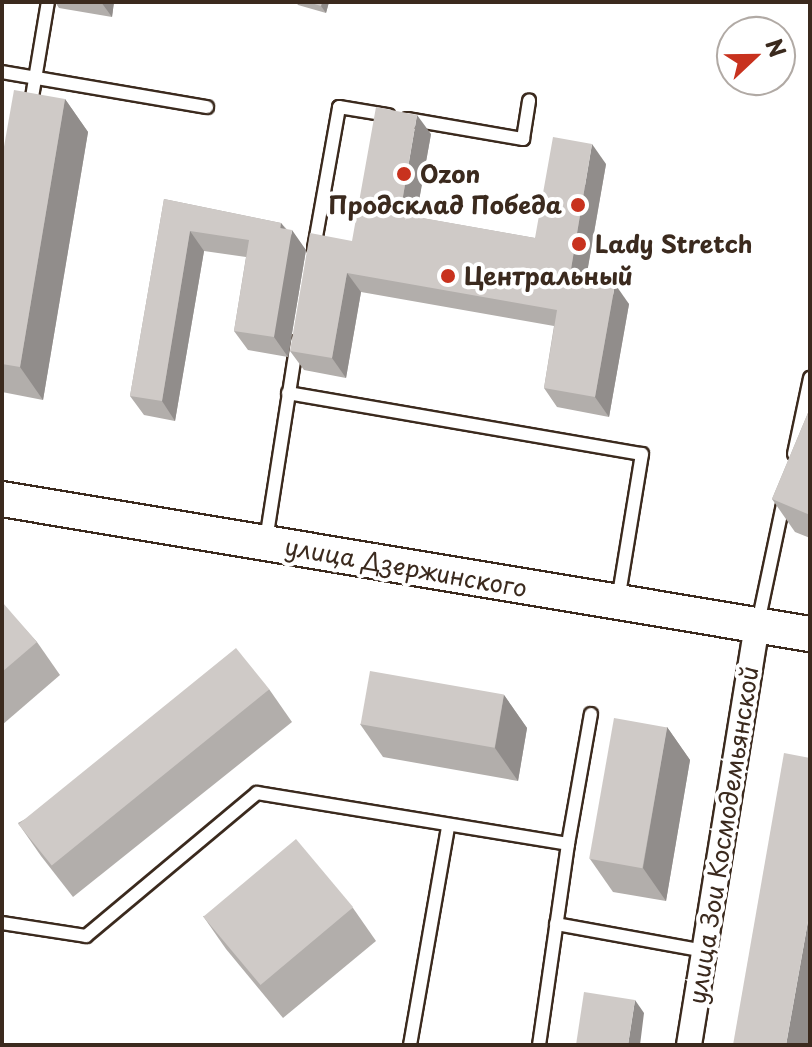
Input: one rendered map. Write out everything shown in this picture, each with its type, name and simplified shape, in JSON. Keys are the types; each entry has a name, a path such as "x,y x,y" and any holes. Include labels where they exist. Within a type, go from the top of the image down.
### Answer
{"main road":[{"name":"улица Дзержинского","path":"2,499 810,634"}],"street":[{"name":"улица Зои Космодемьянской","path":"689,1045 757,626"}],"lane":[{"path":"28,123 48,2"},
{"path":"2,72 207,107"},
{"path":"312,257 339,107 523,139 529,100"},
{"path":"265,543 298,332"},
{"path":"791,465 810,378"},
{"path":"288,393 642,454 618,602"},
{"path":"757,626 788,479"},
{"path":"539,1045 568,844 591,714"},
{"path":"2,923 86,936 257,793 448,827 568,844"},
{"path":"410,1045 448,827"},
{"path":"556,924 704,951"}],"building":[{"path":"14,90 65,99 20,367 2,364 2,158"},
{"name":"Центральный","path":"376,107 417,115 400,214 535,238 553,137 592,144 570,275 615,284 595,397 544,388 557,310 347,273 332,358 290,351 310,233 352,241"},
{"path":"164,199 281,223 280,228 292,230 274,337 234,331 249,240 190,231 162,401 130,396"},
{"path":"810,408 810,515 772,499"},
{"path":"2,604 37,642 2,672"},
{"path":"236,648 269,689 52,865 18,824"},
{"path":"370,671 504,695 495,748 361,724"},
{"path":"614,718 667,727 642,868 589,859"},
{"path":"784,753 810,758 810,910 786,1045 733,1045"},
{"path":"296,839 353,907 261,985 203,917"},
{"path":"584,992 635,1000 628,1045 576,1045"}],"place":[{"name":"Ozon","path":"404,174"},
{"name":"Продсклад Победа","path":"578,205"},
{"name":"Lady Stretch","path":"579,244"},
{"name":"Центральный","path":"448,276"}]}
